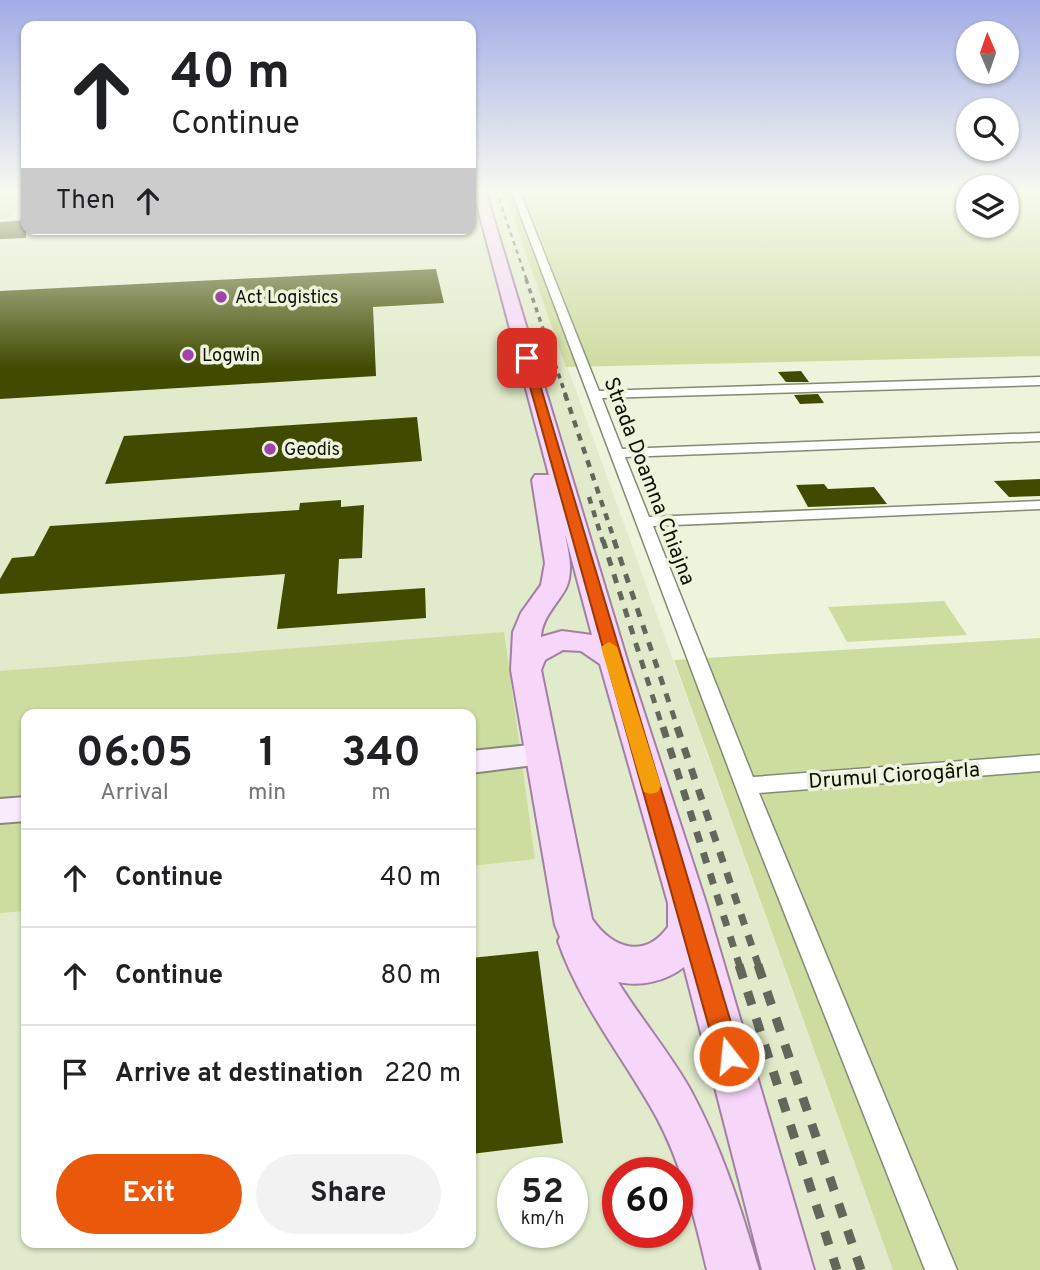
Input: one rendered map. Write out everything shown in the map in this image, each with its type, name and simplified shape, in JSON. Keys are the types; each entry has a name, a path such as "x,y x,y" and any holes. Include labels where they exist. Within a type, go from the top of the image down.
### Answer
{"main road":[{"path":"483,249 545,489 558,554 554,586 531,621 526,635 526,670 574,925 580,949 599,986 659,1080 687,1131 699,1159 733,1270"},
{"path":"496,249 613,660 687,903 788,1270"},
{"path":"526,670 529,659 536,650 562,640 592,643 604,650 613,660"},
{"path":"574,925 586,944 603,958 625,965 647,965 667,957 681,943 688,924 687,903"}],"street":[{"name":"Strada Doamna Chiajna","path":"537,249 747,786 941,1270"},
{"path":"594,395 1040,381"},
{"path":"617,453 1040,437"},
{"path":"644,522 1040,505"},
{"path":"476,761 540,755"},
{"name":"Drumul Ciorogârla","path":"747,786 1040,764"},
{"path":"0,811 21,809"}],"shaded area":[{"path":"0,249 525,249 893,1270 0,1270"}],"green space":[{"path":"525,249 1040,249 1040,356 566,367"},
{"path":"944,601 967,635 847,642 828,607"},
{"path":"504,632 535,859 476,865 476,709 21,709 21,911 0,913 0,671"},
{"path":"1040,638 1040,1270 893,1270 674,660"}],"building":[{"path":"436,269 444,303 373,307 376,376 0,399 0,291"},
{"path":"801,371 809,382 786,382 778,372"},
{"path":"818,394 824,403 800,404 794,395"},
{"name":"Geodis","path":"417,417 422,461 105,484 124,436"},
{"path":"1040,479 1040,496 1009,497 994,481"},
{"path":"824,484 828,489 874,487 887,504 808,507 796,485"},
{"path":"341,500 341,507 364,505 362,558 339,559 337,594 425,588 426,618 277,629 285,574 0,594 0,579 12,558 34,556 50,526 299,510 300,503"},
{"path":"538,951 563,1143 476,1153 476,957"}],"railway":[{"path":"516,249 527,281"},
{"path":"526,279 566,396"},
{"path":"565,394 615,542"},
{"path":"589,497 603,542"},
{"path":"603,540 663,729"},
{"path":"614,540 678,729"},
{"path":"663,727 740,967"},
{"path":"677,727 759,967"},
{"path":"739,965 837,1270"},
{"path":"758,965 861,1270"}],"slow traffic":[{"path":"609,647 651,786"}],"place":[{"name":"Act Logistics","path":"221,297"},
{"name":"Logwin","path":"188,355"},
{"name":"Geodis","path":"270,449"}],"route":[{"path":"527,358 613,660 687,903 729,1056"}]}
